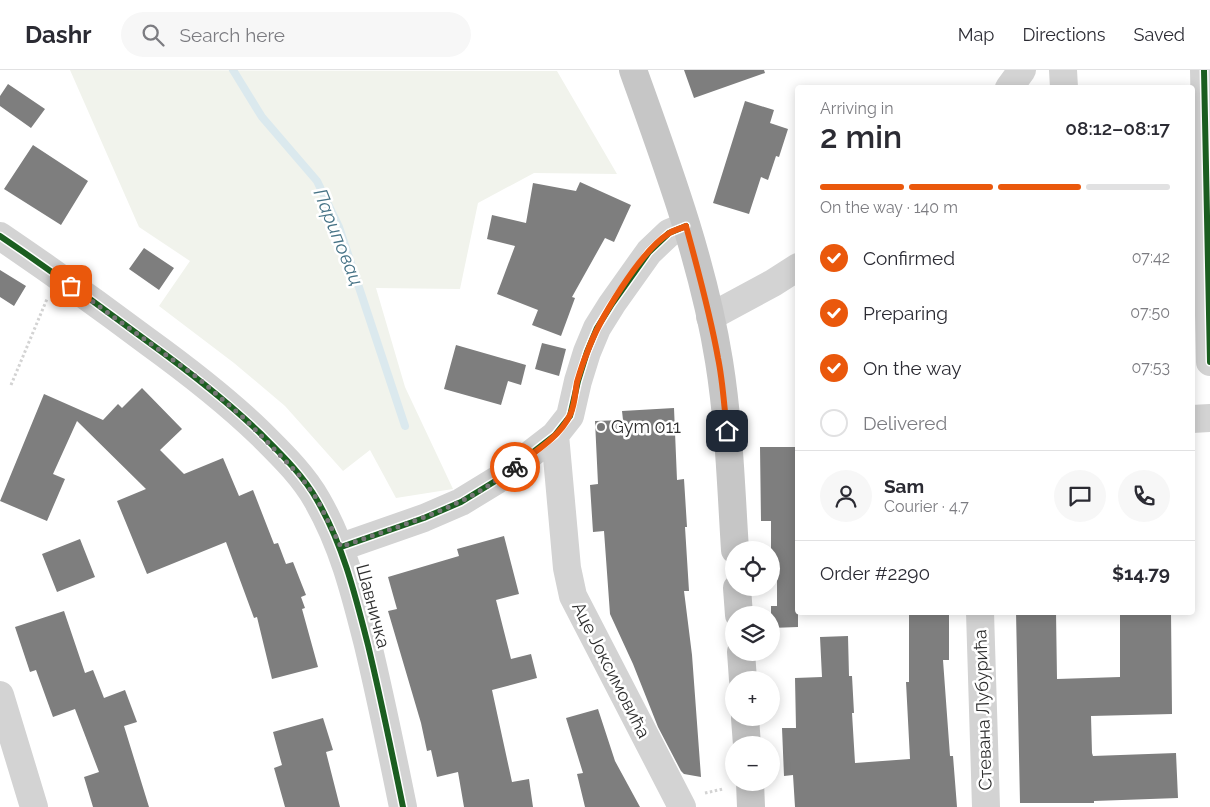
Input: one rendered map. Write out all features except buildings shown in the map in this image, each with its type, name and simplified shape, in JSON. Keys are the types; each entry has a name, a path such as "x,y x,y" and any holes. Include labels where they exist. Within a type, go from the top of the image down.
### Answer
{"main road":[{"path":"633,70 686,226 710,317 722,383 734,541"},
{"path":"750,791 751,807"}],"street":[{"path":"1011,85 1022,70"},
{"path":"1063,70 1064,85"},
{"path":"1204,70 1210,362"},
{"path":"341,547 424,518 461,502 497,480 555,435 570,416 587,352 597,328 612,304 649,252 669,233 686,226"},
{"name":"Шавничка","path":"0,236 198,378 246,420 300,476 317,499 341,547 354,588 382,703 403,807"},
{"path":"710,317 774,283 795,269"},
{"path":"1195,419 1210,418"},
{"name":"Аце Јоксимовића","path":"555,435 567,568 573,596 682,807"},
{"name":"Стевана Лубурића","path":"980,615 986,807"},
{"path":"0,695 9,757 34,807"}],"path":[{"path":"10,385 57,276"}],"shaded area":[{"path":"70,70 557,71 617,174 534,173 478,203 460,289 376,288 405,387 453,489 396,498 370,450 343,471 285,406 234,363 159,306 190,261 139,227"}],"waterway":[{"name":"Париповац","path":"233,70 262,117 317,181 339,227 405,426"}],"cycle path":[{"path":"1204,70 1210,362"},
{"path":"341,547 424,518 461,502 497,480 555,435 570,416 587,352 597,328 612,304 649,252 669,233 686,226"},
{"path":"0,236 93,301 206,386 261,434 305,482 317,500 334,534 353,589 373,665 403,807"}],"way so far":[{"path":"71,286 198,378 246,420 284,457 300,476 317,499 341,547 424,518 461,502 515,467"}],"place":[{"name":"Gym 011","path":"601,427"}],"route":[{"path":"515,467 555,435 570,416 578,381 597,328 626,282 642,260 661,240 669,233 686,226 704,289 715,339 727,431"}]}
